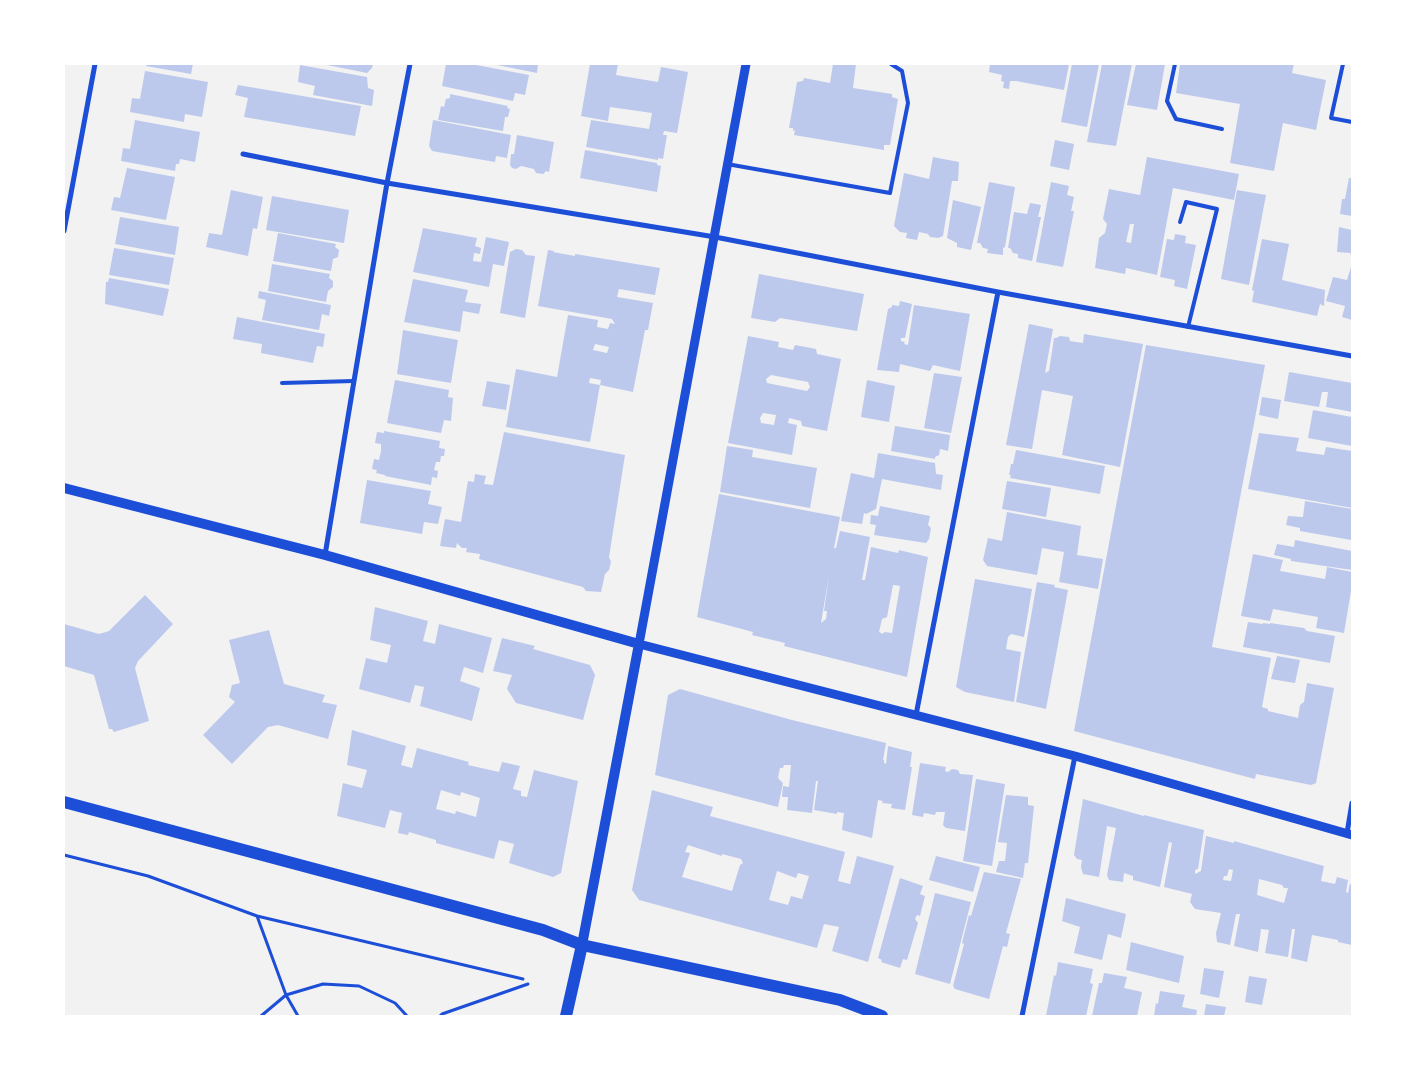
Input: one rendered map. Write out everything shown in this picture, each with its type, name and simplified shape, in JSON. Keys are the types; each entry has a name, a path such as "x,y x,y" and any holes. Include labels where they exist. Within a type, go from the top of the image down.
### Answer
{"main road":[{"path":"64,488 325,555 639,644 582,945 566,1016"},
{"path":"64,802 543,930 582,945 840,1000 882,1016"}],"street":[{"path":"64,231 95,64"},
{"path":"325,555 387,183 410,64"},
{"path":"746,64 639,644 1075,756 1350,834 1352,803"},
{"path":"243,154 387,183 715,237 998,292 1352,356"},
{"path":"916,715 998,292"},
{"path":"1022,1016 1075,756"}],"lane":[{"path":"728,164 890,193 908,103 902,71 891,64"},
{"path":"1174,64 1167,101 1176,119 1222,129"},
{"path":"1342,64 1331,118 1352,122"},
{"path":"1180,222 1186,202 1217,209 1188,327"},
{"path":"282,383 354,381"}],"path":[{"path":"64,855 148,876 256,916 523,979"},
{"path":"256,916 286,996 298,1016"},
{"path":"261,1016 286,996 323,984 359,986 395,1004 407,1016"},
{"path":"440,1016 528,984"}],"building":[{"path":"146,64 193,64 191,74 146,66"},
{"path":"322,64 373,64 367,73"},
{"path":"446,64 471,64 529,75 525,95 515,93 513,101 442,86"},
{"path":"492,64 538,64 537,73"},
{"path":"590,64 618,64 616,75 658,82 661,67 688,72 677,133 664,131 663,135 667,135 663,159 658,158 658,160 586,147 591,120 649,129 652,113 610,107 608,121 581,116"},
{"path":"833,64 856,64 853,88 892,94 892,97 898,99 890,145 884,145 884,150 794,135 795,130 793,131 793,128 789,128 797,82 803,81 804,78 830,83"},
{"path":"990,64 1069,64 1064,90 1016,81 1010,81 1009,89 1003,88 1002,75 989,72"},
{"path":"1072,64 1099,64 1087,127 1061,122"},
{"path":"1102,64 1132,64 1116,146 1087,142"},
{"path":"1136,64 1165,64 1157,110 1127,105"},
{"path":"1180,64 1294,64 1292,73 1326,80 1316,130 1283,123 1274,171 1230,163 1240,104 1176,93"},
{"path":"300,65 367,77 368,88 374,90 372,106 313,95 315,86 298,82"},
{"path":"145,71 208,82 202,117 185,114 184,122 130,112 132,98 140,99"},
{"path":"238,85 361,106 355,136 244,117 248,98 235,95"},
{"path":"450,94 508,106 507,108 510,109 508,117 505,117 503,131 438,120 441,106 444,107 446,99 450,98"},
{"path":"135,120 200,132 195,162 180,159 179,164 176,164 175,171 121,161 123,148 130,149"},
{"path":"433,120 511,135 507,158 496,156 495,162 432,151 429,146"},
{"path":"517,135 554,142 549,172 546,171 543,174 536,173 534,169 521,166 516,169 512,168 510,165 511,154 514,154"},
{"path":"1055,140 1074,144 1069,170 1050,166"},
{"path":"585,150 657,163 657,165 661,166 657,192 580,178"},
{"path":"933,157 959,162 958,181 952,181 943,236 938,238 930,237 928,234 919,232 917,240 906,238 907,233 900,232 894,226 904,173 929,179"},
{"path":"1147,157 1239,174 1234,200 1173,188 1157,275 1126,268 1125,274 1095,268 1099,238 1105,233 1107,224 1103,219 1109,189 1140,195","holes":["1130,224 1134,224 1131,243 1126,242"]},
{"path":"127,168 175,177 166,220 111,210 114,197 120,198"},
{"path":"1349,178 1352,178 1352,216 1340,214 1342,199 1345,199"},
{"path":"989,182 1015,187 1003,255 987,253 988,249 983,248 980,243 977,243"},
{"path":"1051,182 1069,186 1067,195 1074,197 1071,211 1074,211 1063,267 1036,262"},
{"path":"231,190 263,197 257,229 253,228 248,256 206,247 209,233 222,235"},
{"path":"1237,190 1266,195 1249,285 1221,279"},
{"path":"272,196 349,210 344,243 266,230"},
{"path":"953,200 981,207 971,250 957,247 957,243 947,238"},
{"path":"1030,203 1041,205 1038,217 1041,217 1032,261 1018,258 1018,254 1013,253 1008,248 1014,212 1027,214"},
{"path":"120,217 179,227 175,255 115,244"},
{"path":"1339,227 1352,230 1352,256 1350,253 1337,252"},
{"path":"423,228 477,238 475,246 481,248 480,254 474,253 473,261 481,262 486,237 509,242 504,266 493,264 489,287 413,272"},
{"path":"278,233 336,244 335,247 339,250 338,257 333,259 331,271 273,261"},
{"path":"1175,234 1186,236 1185,243 1196,245 1187,289 1174,286 1175,280 1160,277 1167,239 1174,240"},
{"path":"1262,239 1289,244 1282,280 1325,290 1324,306 1320,304 1317,316 1252,302 1254,291 1252,290"},
{"path":"114,248 174,258 169,285 109,275"},
{"path":"516,249 522,250 526,255 535,256 525,318 500,313 510,252"},
{"path":"548,250 575,256 575,254 660,268 655,295 619,289 617,297 653,303 648,330 645,330 633,392 600,385 590,442 506,427 516,369 557,377 568,315 598,320 597,327 608,329 610,323 615,324 612,319 538,306","holes":["595,344 609,347 607,353 593,350","590,378 601,380 600,385 589,383"]},
{"path":"272,264 330,274 329,278 333,281 333,287 328,291 326,302 268,291"},
{"path":"1352,264 1352,320 1342,317 1345,306 1326,301 1333,277 1347,280"},
{"path":"759,274 864,294 857,331 780,318 775,322 751,318"},
{"path":"109,278 169,289 163,316 105,304 106,282 108,282"},
{"path":"413,279 468,290 465,302 481,304 479,314 463,311 460,332 404,322"},
{"path":"259,291 331,305 329,316 322,314 319,330 262,320 266,300 258,298"},
{"path":"900,301 912,304 905,338 901,338 901,341 905,342 904,344 908,345 914,305 970,314 960,371 933,365 930,371 900,364 899,372 877,370 888,309 892,305 899,306"},
{"path":"237,317 325,334 323,347 317,346 313,363 261,353 262,344 233,339"},
{"path":"1029,324 1053,329 1045,373 1049,371 1054,338 1060,336 1069,337 1070,341 1083,343 1084,334 1143,344 1120,467 1062,455 1073,396 1042,390 1032,449 1006,445"},
{"path":"403,330 458,340 451,383 397,374"},
{"path":"748,336 779,342 778,347 793,350 795,345 816,349 817,354 841,359 827,431 802,426 801,421 789,418 788,423 797,425 792,455 728,443","holes":["771,375 808,382 810,387 807,391 767,383 766,379","763,413 776,415 774,425 761,423 760,418"]},
{"path":"1146,345 1265,365 1212,647 1271,658 1262,707 1268,709 1268,711 1298,718 1300,705 1304,702 1307,683 1334,688 1316,783 1311,785 1256,774 1255,779 1074,731"},
{"path":"1289,372 1352,383 1352,412 1326,407 1328,392 1322,392 1319,407 1284,401"},
{"path":"934,373 962,377 951,433 924,428"},
{"path":"395,380 449,390 448,397 453,398 451,421 444,420 441,433 387,423"},
{"path":"867,380 895,386 889,422 861,417"},
{"path":"487,381 510,385 506,410 482,406"},
{"path":"1262,397 1281,400 1278,419 1259,415"},
{"path":"1313,410 1352,417 1352,446 1308,438"},
{"path":"895,426 950,435 948,451 940,449 939,455 935,459 891,451"},
{"path":"384,431 440,441 439,448 445,449 444,456 441,456 440,462 436,462 434,470 438,471 437,478 432,477 431,485 385,476 376,473 377,470 372,469 374,459 379,460 381,451 381,444 375,443 377,432 384,433"},
{"path":"504,432 625,455 609,557 611,562 609,570 605,574 601,592 586,591 583,587 479,559 480,554 466,552 467,548 462,548 457,543 456,548 440,546 445,519 461,522 468,481 474,482 475,474 486,476 484,484 493,485"},
{"path":"1259,433 1299,438 1296,451 1324,455 1326,447 1352,451 1352,508 1248,489"},
{"path":"727,446 753,450 752,457 817,468 810,508 720,492"},
{"path":"1016,450 1105,466 1100,494 1010,478 1011,464 1013,464"},
{"path":"878,453 935,463 936,474 943,475 941,490 882,479 876,509 866,514 864,513 862,524 841,521 851,473 874,478"},
{"path":"367,480 431,491 428,504 442,507 438,524 424,522 422,534 360,523"},
{"path":"1007,481 1051,488 1046,517 1002,509"},
{"path":"719,494 840,517 834,548 836,548 840,531 870,537 862,580 865,580 871,547 898,553 899,550 928,557 907,677 784,646 785,643 752,635 753,632 697,617","holes":["829,575 824,611 827,611 826,619 821,623","893,585 900,586 892,633 884,632 883,634 879,632 882,619 887,617"]},
{"path":"1305,501 1352,509 1351,540 1300,531 1300,528 1286,525 1288,516 1303,517"},
{"path":"880,506 930,516 928,525 931,528 929,539 926,543 874,535 876,525 870,524 871,515 878,516"},
{"path":"1007,512 1081,526 1077,555 1103,559 1098,589 1059,582 1064,552 1042,548 1037,575 987,566 983,560 988,538 1002,541"},
{"path":"1295,540 1352,551 1352,570 1291,561 1291,559 1274,555 1277,544 1294,547"},
{"path":"1253,554 1283,560 1280,571 1325,579 1327,567 1352,572 1352,585 1344,633 1316,628 1318,617 1273,609 1270,621 1241,616"},
{"path":"975,579 1032,589 1024,637 1011,634 1008,637 1006,649 1021,652 1014,702 965,692 956,687"},
{"path":"1037,582 1055,585 1054,587 1068,590 1046,709 1016,702"},
{"path":"145,595 173,624 138,661 135,668 149,721 114,732 112,729 109,729 94,675 64,666 64,624 99,634 109,631"},
{"path":"375,607 428,621 423,641 435,644 439,624 492,638 483,673 464,667 460,681 480,688 472,721 420,706 424,687 415,685 410,703 359,689 366,658 387,663 391,645 370,640"},
{"path":"1248,622 1304,628 1307,631 1335,636 1330,663 1243,647"},
{"path":"269,630 284,684 325,695 322,702 337,705 328,739 278,725 268,727 232,764 203,735 235,702 229,697 232,685 240,683 229,640"},
{"path":"502,638 535,646 533,649 590,665 595,675 583,720 516,703 507,689 512,675 493,671"},
{"path":"1277,656 1300,660 1295,683 1271,679"},
{"path":"680,689 792,720 886,743 883,760 886,764 888,746 912,752 910,767 912,767 905,810 891,808 892,804 882,803 883,801 878,800 872,838 842,830 844,813 837,812 837,814 814,810 818,781 816,781 812,813 787,810 788,797 782,797 783,786 789,787 791,765 784,765 783,768 780,768 778,778 783,783 778,807 655,775 668,695"},
{"path":"352,730 406,746 401,765 412,768 417,748 469,762 468,765 499,772 502,762 520,766 513,789 521,791 521,796 527,797 534,770 578,781 561,873 553,877 509,863 514,844 499,840 494,859 436,843 436,840 409,832 408,835 398,833 402,813 390,810 385,828 337,816 343,783 362,788 367,770 347,765","holes":["441,790 460,796 461,792 480,798 476,817 456,811 455,814 436,809"]},
{"path":"920,763 946,767 945,771 948,772 952,769 958,770 960,774 973,775 965,831 946,828 943,825 945,812 936,812 935,815 924,813 923,817 912,815"},
{"path":"976,779 1005,784 992,866 963,861"},
{"path":"652,790 713,807 710,816 845,852 838,881 850,884 857,856 894,866 868,962 832,951 839,927 824,924 817,948 639,900 632,890","holes":["688,845 722,856 722,854 741,859 743,863 740,865 732,891 682,877 690,853 685,852","777,871 796,878 798,873 809,876 802,899 791,896 788,905 769,900"]},
{"path":"1006,795 1028,797 1028,805 1034,806 1028,863 1025,863 1023,878 996,872 999,861 1005,861 1007,843 998,842"},
{"path":"1083,799 1204,830 1198,869 1195,870 1195,874 1201,871 1206,836 1234,843 1234,841 1324,866 1321,881 1335,884 1337,877 1348,880 1346,892 1348,893 1350,884 1352,884 1352,945 1312,935 1307,962 1291,958 1295,929 1292,929 1288,957 1265,953 1269,930 1261,929 1258,952 1234,946 1240,914 1236,914 1230,945 1217,942 1216,933 1221,913 1195,909 1190,902 1192,894 1164,887 1172,843 1169,842 1160,887 1133,880 1133,876 1124,873 1123,882 1109,880 1107,875 1116,828 1107,826 1099,877 1083,874 1082,860 1077,859 1074,855","holes":["1229,869 1233,870 1231,881 1223,880 1224,876 1227,876","1259,879 1288,888 1284,903 1257,895"]},
{"path":"936,856 980,867 973,892 929,880"},
{"path":"984,872 1021,879 1006,933 1010,934 1007,947 1003,946 989,999 955,989 953,986 969,915 971,916"},
{"path":"900,878 923,886 920,894 925,896 920,916 917,915 915,919 918,923 907,960 903,959 900,968 881,962 882,960 878,958"},
{"path":"935,893 971,902 950,984 915,974"},
{"path":"1066,898 1126,914 1121,938 1108,934 1102,960 1074,953 1080,927 1062,921"},
{"path":"1131,942 1184,956 1179,983 1126,970"},
{"path":"1058,962 1093,969 1090,983 1093,984 1086,1016 1046,1016"},
{"path":"1204,968 1224,971 1219,998 1200,994"},
{"path":"1104,973 1127,977 1124,988 1142,992 1137,1016 1092,1016 1099,983 1102,983"},
{"path":"1249,976 1267,979 1262,1005 1245,1002"},
{"path":"1160,991 1185,995 1182,1007 1197,1010 1196,1016 1154,1016"},
{"path":"1206,1004 1226,1007 1224,1016 1204,1016"}]}
